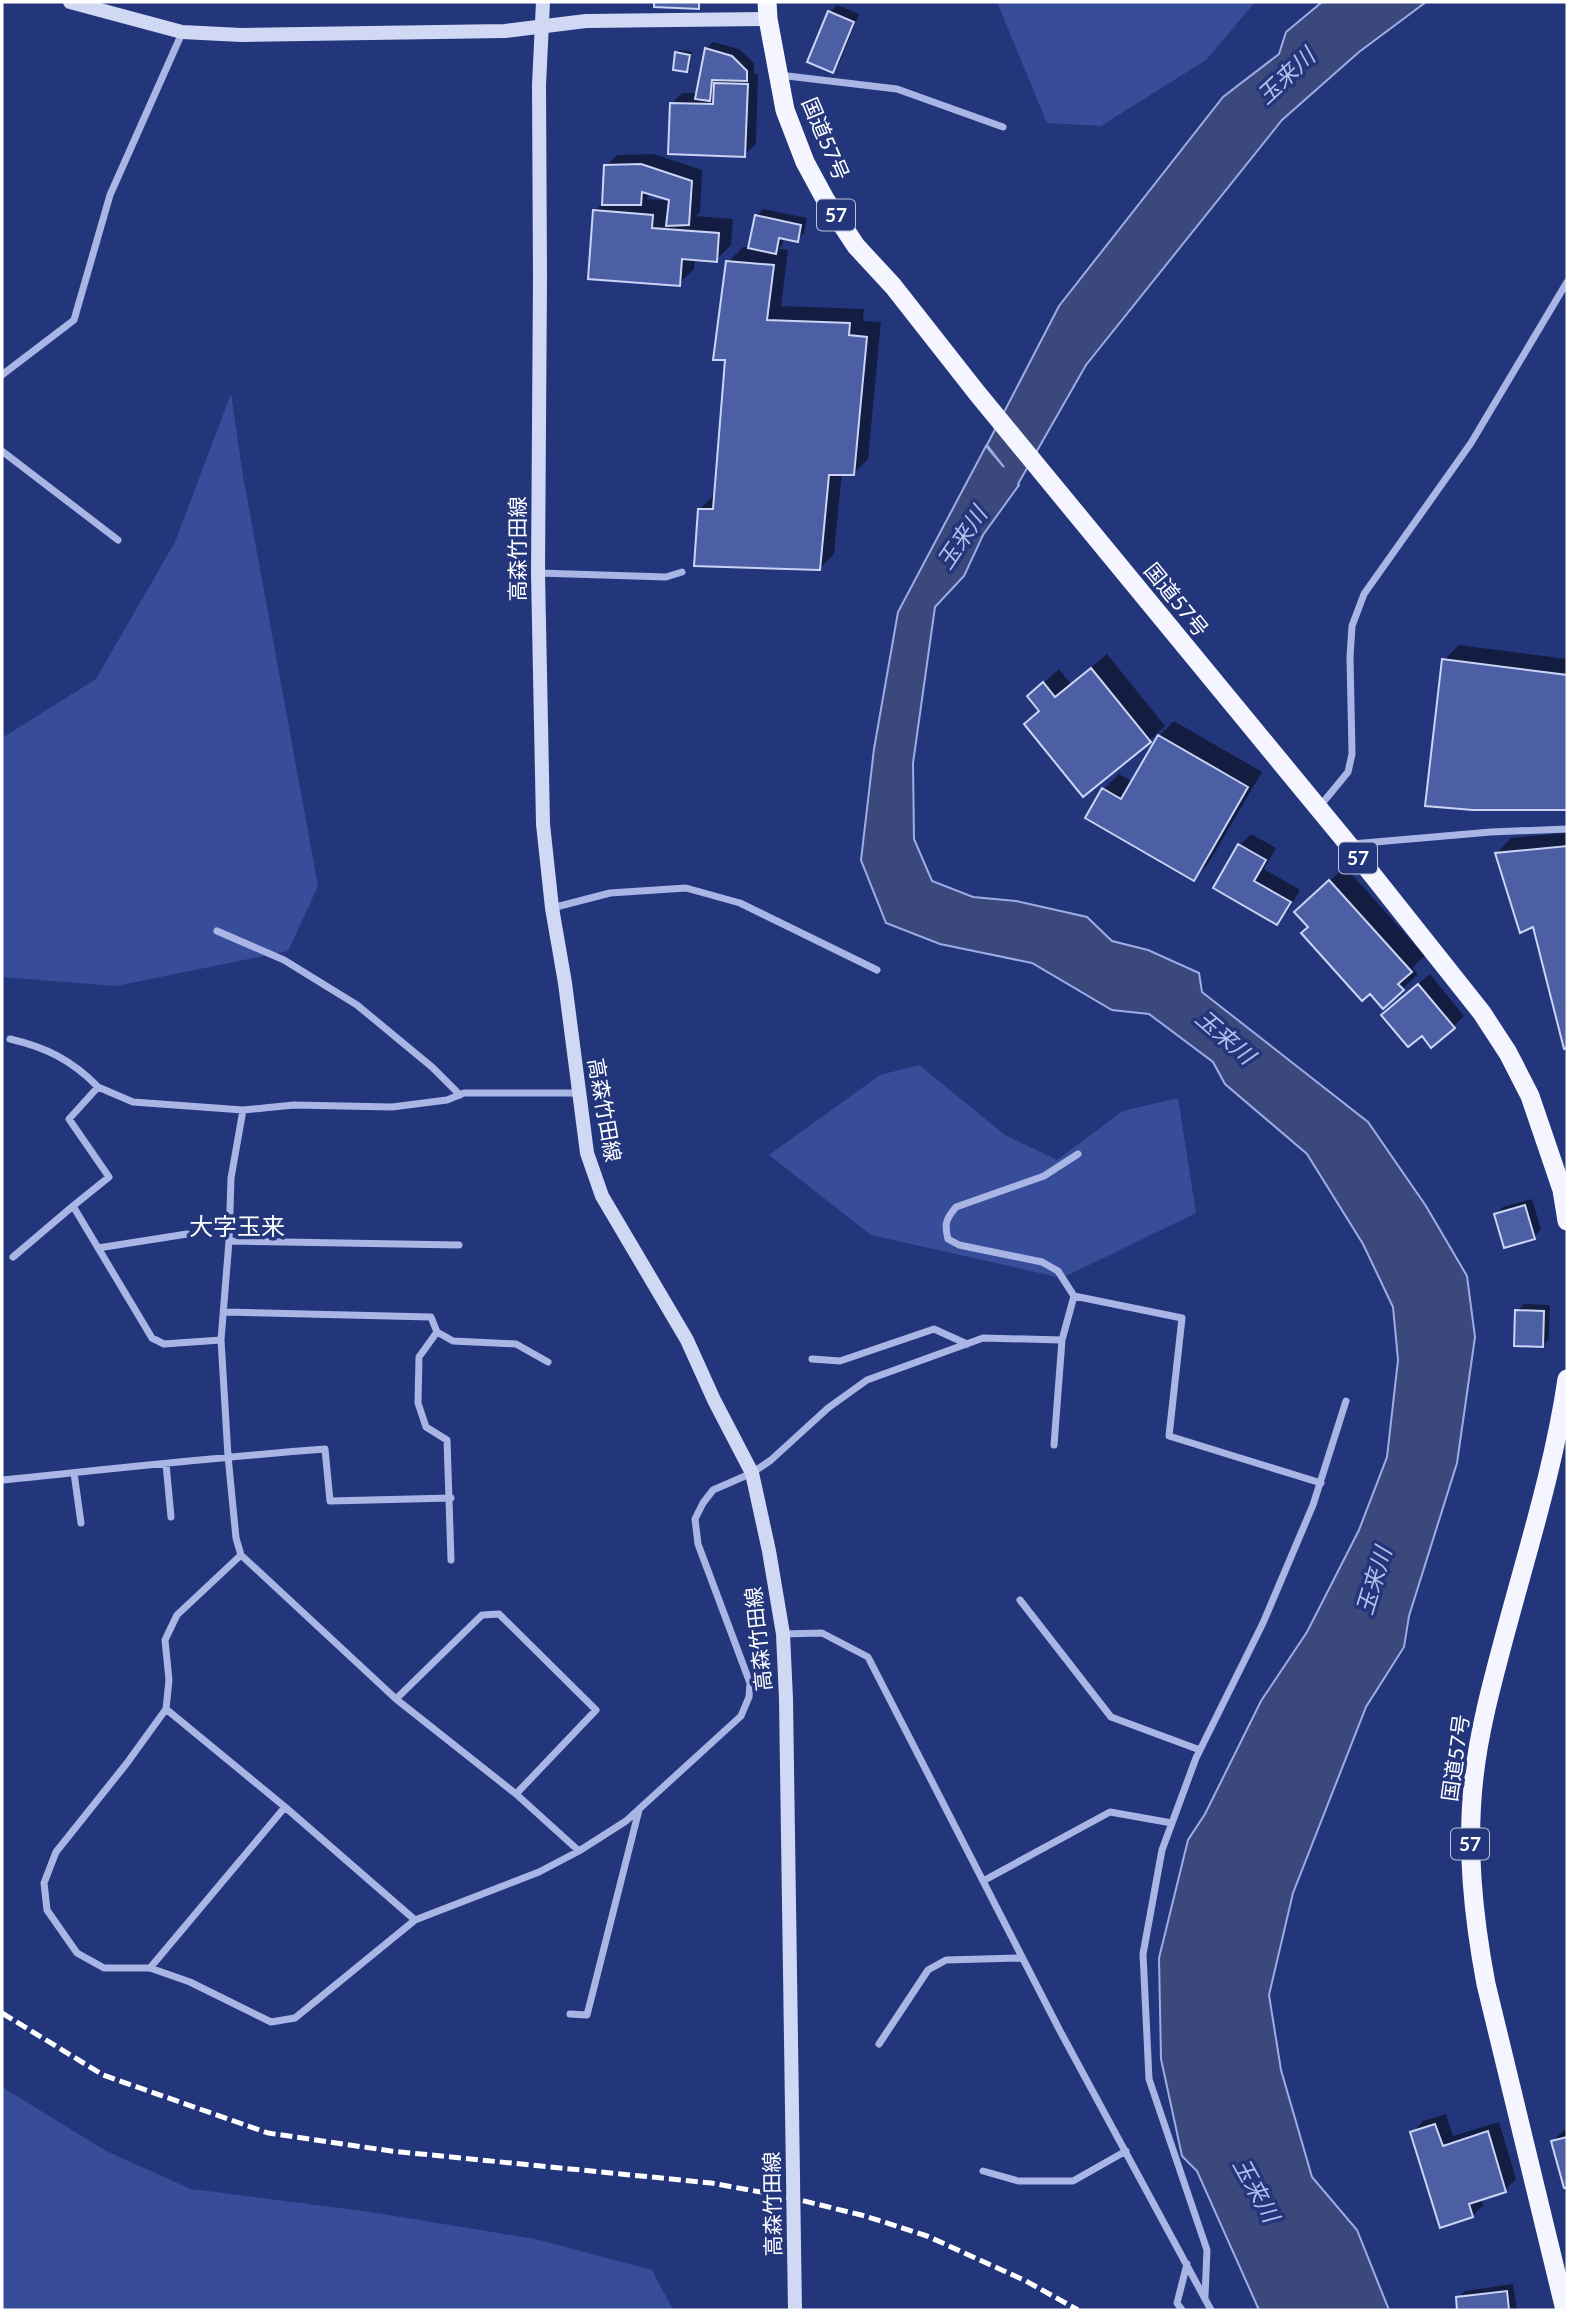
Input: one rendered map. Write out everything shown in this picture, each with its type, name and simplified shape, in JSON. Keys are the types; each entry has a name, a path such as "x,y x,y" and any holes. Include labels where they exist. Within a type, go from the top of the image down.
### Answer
{"highway":[{"name":"国道57号","path":"767,10 785,110 805,162 825,199 856,246 893,286 977,393 1348,844 1482,1013 1508,1053 1530,1096 1562,1190 1567,1221"},
{"name":"国道57号","path":"1565,2310 1475,1930 1470,1828 1474,1776 1483,1724 1546,1479 1567,1379"}],"main road":[{"path":"70,2 182,32 241,35 505,31 586,21 767,10"},
{"name":"高森竹田線","path":"543,2 539,85 538,573 543,824 552,908 587,1153 602,1196 687,1340 752,1473 769,1551 783,1634 786,1699 795,2310"}],"street":[{"path":"2,375 74,320 110,195 182,32"},
{"path":"778,75 897,89 1003,127"},
{"path":"1318,809 1348,772 1352,754 1352,626 1364,594 1471,443 1567,282"},
{"path":"2,451 118,540"},
{"path":"538,573 666,577 682,572"},
{"path":"1348,844 1491,832 1567,830"},
{"path":"552,908 610,893 686,888 740,903 877,970"},
{"path":"217,930 284,960 357,1005 432,1067 460,1095"},
{"path":"10,1039 36,1045 58,1055 82,1070 98,1087 133,1102 243,1110 294,1105 392,1107 447,1100 460,1095 579,1093"},
{"path":"13,1257 109,1177 69,1119 98,1087"},
{"path":"243,1110 231,1178 221,1340 228,1456 236,1538 241,1555 396,1699 516,1794 579,1851"},
{"path":"1078,1154 1044,1176 956,1207 946,1218 948,1239 959,1245 1042,1262 1058,1271 1074,1296 1182,1318 1168,1436 1321,1483"},
{"path":"74,1206 152,1338 164,1344 221,1340"},
{"path":"98,1248 187,1234"},
{"path":"229,1241 459,1245"},
{"path":"1054,1445 1062,1340 1074,1296"},
{"path":"223,1312 431,1317 436,1332 453,1341 516,1344 548,1362"},
{"path":"812,1359 840,1361 934,1329 967,1344"},
{"path":"436,1332 419,1357 418,1403 426,1427 447,1440 451,1560"},
{"path":"241,1555 177,1615 165,1640 169,1680 166,1709 56,1852 44,1883 47,1910 77,1953 104,1968 150,1968 190,1982 271,2022 295,2018 415,1920 539,1872 579,1851 626,1821 741,1716 749,1697 750,1683 698,1544 695,1519 713,1490 752,1473 771,1460 828,1408 867,1380 983,1338 1062,1340"},
{"path":"1205,2296 1207,2250 1149,2079 1143,1954 1162,1850 1200,1750 1264,1623 1321,1483 1346,1401"},
{"path":"2,1480 228,1456 325,1449 330,1501 451,1498"},
{"path":"166,1464 171,1517"},
{"path":"74,1473 81,1522"},
{"path":"1020,1600 1111,1717 1200,1750"},
{"path":"396,1699 482,1615 499,1614 596,1710 516,1794"},
{"path":"783,1634 822,1633 868,1657 1023,1958 1211,2310"},
{"path":"166,1709 285,1807 415,1920"},
{"path":"150,1968 285,1807"},
{"path":"570,2014 587,2015 639,1809"},
{"path":"983,1881 1110,1812 1172,1823"},
{"path":"878,2045 928,1970 946,1960 1023,1958"},
{"path":"984,2171 1018,2181 1073,2181 1126,2151"},
{"path":"1182,2310 1177,2303 1187,2264"}],"shaded area":[{"path":"997,2 1255,2 1206,60 1101,126 1047,123"},
{"path":"231,394 243,476 318,886 288,951 116,986 2,977 2,738 96,679 175,542"},
{"path":"919,1065 1005,1135 1057,1160 1123,1111 1178,1098 1196,1213 1062,1278 871,1235 769,1155 880,1075"},
{"path":"2,2087 106,2151 191,2189 370,2212 535,2239 652,2270 673,2310 2,2310"}],"water":[{"name":"玉来川","path":"1322,2 1426,2 1359,52 1282,120 1086,365 1019,485 983,535 964,576 935,607 913,763 914,839 932,881 973,897 1016,901 1087,917 1112,941 1148,950 1199,973 1202,992 1368,1122 1426,1206 1467,1276 1475,1337 1457,1463 1409,1616 1404,1647 1366,1707 1293,1893 1269,1995 1281,2070 1312,2177 1357,2230 1389,2310 1259,2310 1197,2171 1182,2156 1161,2059 1159,1958 1188,1840 1205,1814 1261,1701 1307,1632 1359,1530 1387,1457 1398,1360 1393,1307 1363,1244 1307,1154 1225,1084 1213,1062 1149,1014 1112,1010 1032,963 940,944 886,923 861,860 874,749 898,612 986,446 1004,467 987,445 1059,306 1223,97 1279,54 1286,32"}],"building":[{"path":"654,2 699,2 699,9 654,7"},
{"path":"828,11 854,22 833,73 807,62"},
{"path":"705,48 732,56 747,71 747,81 712,80 710,101 695,99"},
{"path":"675,52 690,55 687,72 673,70"},
{"path":"714,83 748,84 745,157 668,154 670,103 713,104"},
{"path":"641,164 692,181 689,225 666,226 669,200 642,192 641,205 602,205 604,165"},
{"path":"593,210 653,215 652,228 719,233 717,262 682,259 680,286 588,279"},
{"path":"755,215 801,225 798,242 779,238 776,254 748,248"},
{"path":"726,261 774,265 767,320 850,323 849,335 867,337 854,475 829,475 820,570 694,566 698,509 713,509 725,360 713,360"},
{"path":"1442,659 1567,675 1567,810 1473,810 1425,806"},
{"path":"1091,668 1151,742 1083,797 1024,724 1039,711 1027,696 1043,682 1055,697"},
{"path":"1158,735 1248,787 1194,881 1085,818 1102,788 1121,799"},
{"path":"1238,844 1266,860 1254,881 1291,902 1277,925 1213,888"},
{"path":"1567,846 1567,1048 1564,1049 1533,927 1520,933 1495,853"},
{"path":"1329,880 1412,972 1398,984 1404,990 1383,1009 1370,994 1362,1001 1301,933 1308,927 1294,912"},
{"path":"1418,984 1455,1028 1431,1048 1422,1036 1408,1047 1381,1015"},
{"path":"1525,1205 1535,1239 1504,1248 1494,1214"},
{"path":"1515,1310 1544,1311 1543,1347 1514,1346"},
{"path":"1435,2124 1443,2146 1488,2131 1506,2192 1469,2204 1473,2217 1440,2228 1410,2132"},
{"path":"1567,2137 1567,2188 1564,2188 1551,2141"},
{"path":"1507,2291 1509,2310 1457,2310 1456,2297"}],"railway":[{"path":"2,2013 103,2075 268,2133 391,2151 711,2183 788,2197 865,2216 927,2236 1026,2281 1078,2310"}],"district":[{"name":"大字玉来","path":"237,1227"}]}
